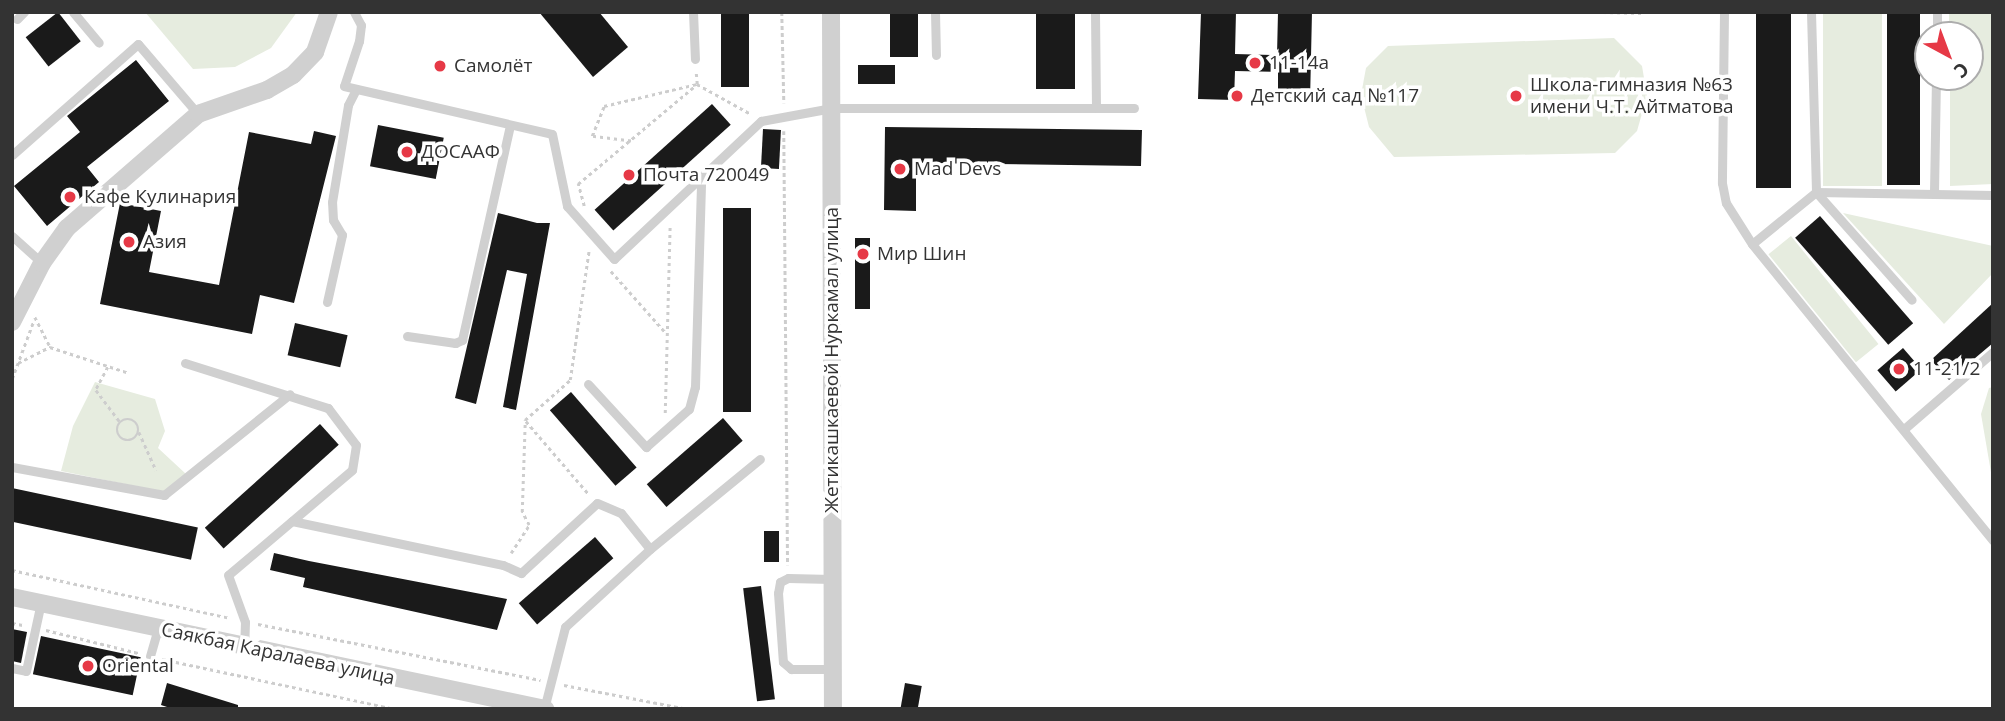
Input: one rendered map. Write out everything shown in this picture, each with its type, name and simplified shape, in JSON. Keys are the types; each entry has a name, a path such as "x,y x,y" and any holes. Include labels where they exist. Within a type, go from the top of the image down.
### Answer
{"street":[{"path":"12,322 42,262 67,228 198,114 267,90 293,75 315,52 329,12"},
{"name":"Жетикашкаевой Нуркамал улица","path":"831,12 832,709"},
{"name":"Саякбая Каралаева улица","path":"12,597 244,648 545,709"}],"lane":[{"path":"73,12 99,43"},
{"path":"354,12 361,25 359,41 343,84 552,134 566,206 614,260 761,121 832,108 1134,108"},
{"path":"693,12 695,59"},
{"path":"935,12 936,55"},
{"path":"1095,12 1096,108"},
{"path":"1724,12 1722,183 1726,203 1752,244 1993,541"},
{"path":"1811,12 1816,192 1912,300"},
{"path":"12,155 138,44 198,114"},
{"path":"327,302 342,235 333,220 332,202 348,105 356,89"},
{"path":"1934,192 1936,91"},
{"path":"407,336 455,343 464,336 510,125"},
{"path":"588,384 646,447 689,409 695,387 701,179"},
{"path":"1752,244 1816,192 1993,195"},
{"path":"12,236 42,262"},
{"path":"1904,429 1993,352"},
{"path":"185,363 328,408 356,444 352,470 228,575 246,622 244,648"},
{"path":"12,467 164,495 290,394"},
{"path":"545,709 565,627 650,549 760,459"},
{"path":"292,521 503,565 521,573 597,503 621,513 650,549"},
{"path":"832,579 788,578 780,582 778,593 783,662 791,669 832,669"},
{"path":"12,668 26,671 38,627 41,602"},
{"path":"150,656 158,628"}],"path":[{"path":"782,12 788,578"},
{"path":"1603,12 1643,13"},
{"path":"695,59 697,84"},
{"path":"503,565 529,524 522,512 525,420 570,380 592,235 579,184 697,84"},
{"path":"631,141 592,136 604,106 697,84 761,121"},
{"path":"665,430 670,208"},
{"path":"614,260 606,266 667,334"},
{"path":"12,379 38,310"},
{"path":"35,317 50,347"},
{"path":"18,363 50,347 129,373"},
{"path":"108,366 96,390 120,422 118,433 125,440 136,437 139,432"},
{"path":"120,422 125,419 136,422 156,470"},
{"path":"525,420 597,503"},
{"path":"12,570 246,622 688,709"},
{"path":"12,623 395,709"}],"shaded area":[{"path":"145,12 297,12 271,48 235,67 193,69"},
{"path":"1823,12 1882,12 1882,186 1823,186"},
{"path":"1949,12 1993,12 1993,184 1950,186 1950,91 1984,91 1984,21 1949,21"},
{"path":"1614,38 1642,66 1647,96 1637,131 1615,153 1394,157 1369,127 1361,95 1366,68 1388,46"},
{"path":"1843,213 1993,246 1993,273 1944,324"},
{"path":"1791,236 1878,344 1856,362 1768,254"},
{"path":"95,382 155,399 165,431 158,448 186,474 164,492 61,471 73,426"},
{"path":"1993,387 1993,484 1981,414 1989,388"}],"building":[{"path":"58,12 81,41 48,66 26,37"},
{"path":"539,12 599,12 628,47 593,77"},
{"path":"721,12 749,12 749,87 721,87"},
{"path":"890,12 918,12 918,57 890,57"},
{"path":"1036,12 1075,12 1075,89 1036,89"},
{"name":"11-14а","path":"1201,12 1236,12 1235,54 1277,55 1278,12 1312,12 1310,102 1278,102 1278,72 1235,71 1234,100 1198,99"},
{"path":"1756,12 1791,12 1791,188 1756,188"},
{"path":"1887,12 1920,12 1920,21 1914,21 1914,91 1920,91 1920,185 1887,185"},
{"path":"136,60 169,101 87,167 99,182 47,226 14,186 80,132 67,116"},
{"path":"858,65 895,65 895,84 858,84"},
{"path":"712,104 731,125 613,231 595,210"},
{"name":"ДОСААФ","path":"378,125 444,138 436,179 370,166"},
{"path":"885,127 1142,130 1141,166 916,163 916,211 884,210"},
{"path":"763,129 781,130 779,169 761,168"},
{"path":"314,131 336,136 294,303 260,295 252,334 100,304 120,203 161,211 149,272 219,285 249,132 311,144"},
{"path":"723,208 751,208 751,412 723,412"},
{"path":"498,213 537,223 550,223 516,410 503,407 527,274 507,270 476,404 455,398"},
{"path":"1820,216 1913,323 1888,345 1795,238"},
{"path":"855,238 870,238 870,309 855,309"},
{"path":"1993,303 1993,343 1949,380 1931,360"},
{"path":"295,323 348,335 340,367 288,355"},
{"name":"11-21/2","path":"1903,348 1921,369 1896,391 1877,370"},
{"path":"571,392 637,467 615,486 550,410"},
{"path":"723,418 743,441 666,507 647,484"},
{"path":"320,424 339,445 224,549 205,528"},
{"path":"12,488 198,528 191,560 12,522"},
{"path":"764,531 779,531 779,562 764,562"},
{"path":"595,537 613,558 537,624 519,603"},
{"path":"274,553 507,599 497,630 303,587 305,578 270,570"},
{"path":"761,586 775,699 757,701 743,588"},
{"path":"12,629 27,632 21,663 12,661"},
{"name":"Oriental","path":"41,636 141,657 133,695 33,674"},
{"path":"167,683 238,705 238,709 173,709 161,705"},
{"path":"905,683 922,686 918,709 900,709"}],"place":[{"name":"11-14а","path":"1255,63"},
{"name":"Самолёт","path":"440,66"},
{"name":"Детский сад №117","path":"1237,96"},
{"name":"Школа-гимназия №63 имени Ч.Т. Айтматова","path":"1516,96"},
{"name":"ДОСААФ","path":"407,152"},
{"name":"Mad Devs","path":"900,169"},
{"name":"Почта 720049","path":"629,175"},
{"name":"Кафе Кулинария","path":"70,197"},
{"name":"Азия","path":"129,242"},
{"name":"Мир Шин","path":"863,254"},
{"name":"11-21/2","path":"1899,369"},
{"name":"Oriental","path":"88,666"}]}
